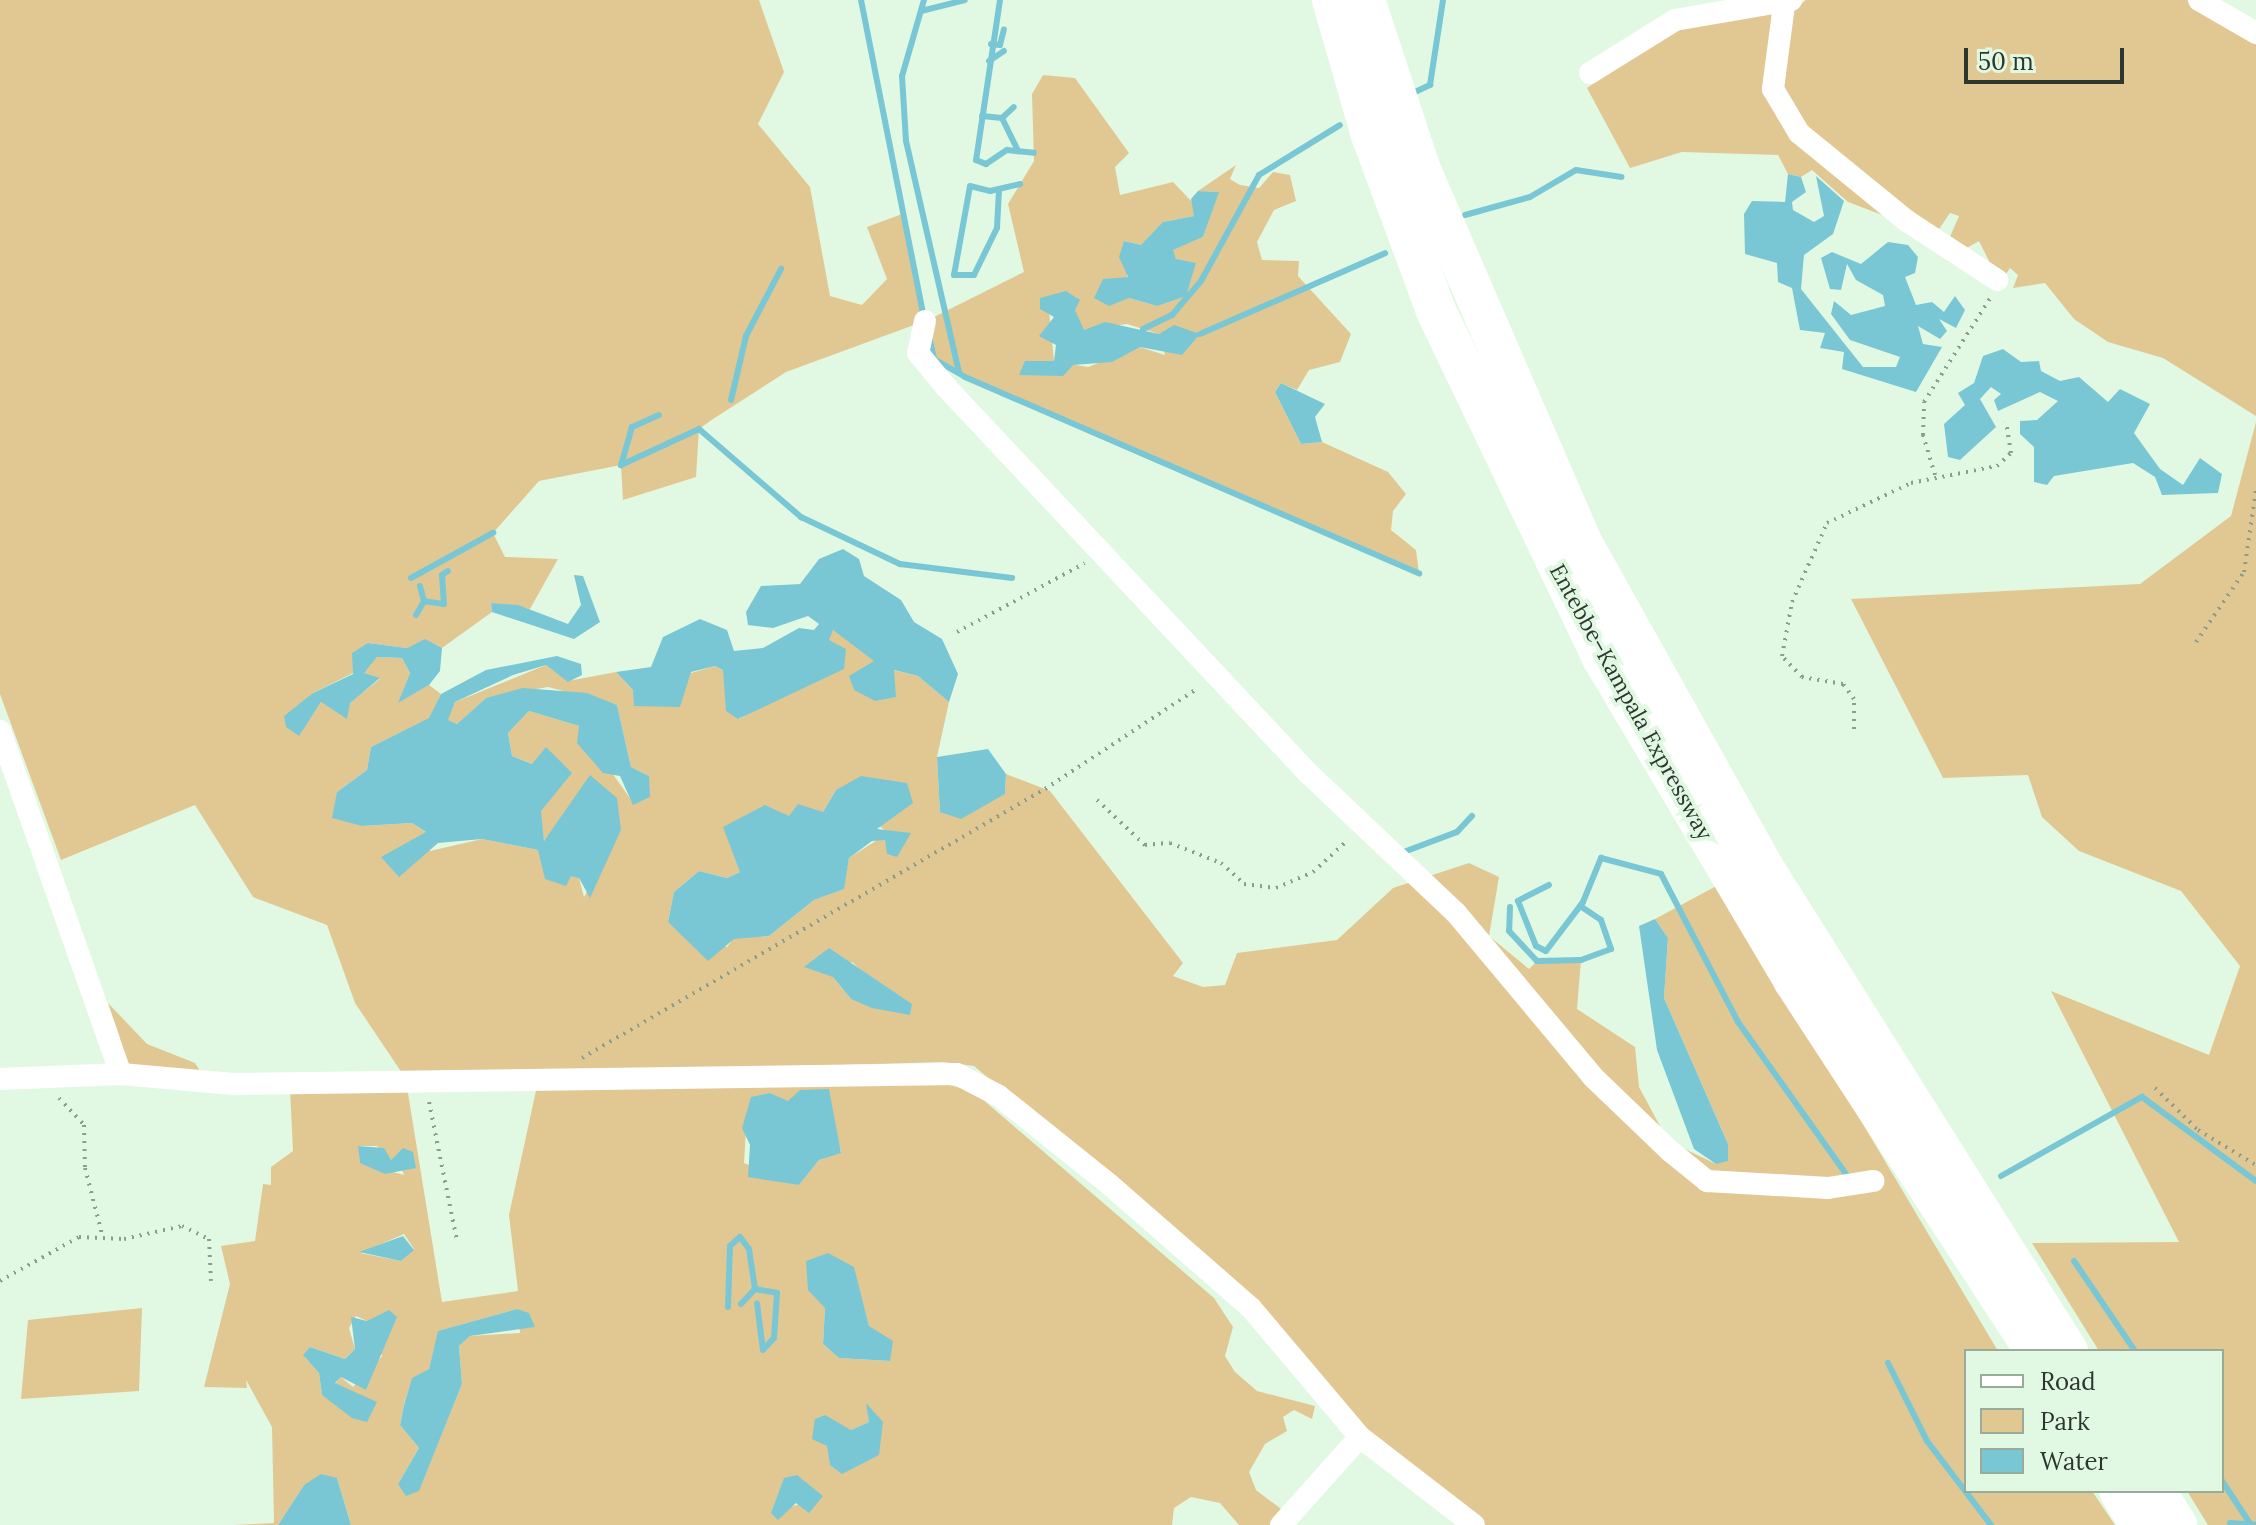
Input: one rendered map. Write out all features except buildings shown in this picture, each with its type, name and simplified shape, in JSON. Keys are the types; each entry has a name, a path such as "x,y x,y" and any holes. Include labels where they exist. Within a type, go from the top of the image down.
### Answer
{"highway":[{"name":"Entebbe–Kampala Expressway","path":"1332,0 1371,135 1436,311 1601,656 1793,980 2034,1349"},
{"name":"Entebbe–Kampala Expressway","path":"1365,0 1421,170 1583,544 1761,863 2067,1349"},
{"path":"2120,1493 2140,1525"},
{"path":"2157,1493 2177,1525"}],"street":[{"path":"2199,0 2256,33"},
{"path":"1590,73 1675,20 1788,3 1773,89 1799,133 1907,221 1997,280"},
{"path":"925,321 918,353 1217,675 1369,831 1456,913 1593,1077 1707,1181 1828,1188 1873,1181"},
{"path":"0,731 121,1074"},
{"path":"0,1079 121,1074 234,1084 935,1072 977,1082 1251,1308 1360,1437 1474,1525"},
{"path":"1281,1525 1360,1437"}],"path":[{"path":"1935,475 1923,435 1924,402 1984,316 1997,280"},
{"path":"1854,729 1854,699 1843,684 1802,677 1782,656 1792,602 1827,523 1935,475 1997,466 2011,453 2006,421"},
{"path":"2196,642 2244,572 2256,490"},
{"path":"957,632 1105,553"},
{"path":"548,1078 1045,789 1217,675"},
{"path":"1097,800 1145,845 1170,843 1221,863 1244,884 1266,887 1313,872 1339,844 1369,831"},
{"path":"56,1077 60,1103 84,1125 85,1168 103,1238"},
{"path":"424,1081 457,1241"},
{"path":"2155,1088 2198,1130 2256,1165"},
{"path":"0,1281 79,1237 103,1238 182,1226 209,1239 211,1281"}],"green space":[{"path":"0,0 759,0 784,72 758,124 810,187 830,296 862,305 887,279 867,227 902,214 926,321 1024,272 1008,204 1034,161 1032,94 1043,75 1075,78 1129,153 1115,167 1120,195 1173,182 1195,205 1194,216 1163,222 1156,237 1141,245 1124,241 1129,298 1157,306 1176,259 1172,250 1203,237 1218,192 1198,191 1236,165 1230,179 1240,185 1259,188 1273,172 1290,175 1296,201 1274,210 1257,242 1262,260 1299,261 1298,276 1351,334 1340,362 1309,370 1297,390 1281,383 1275,392 1301,444 1322,442 1388,472 1406,494 1393,511 1391,530 1416,550 1419,573 965,377 934,359 925,321 786,372 713,419 699,429 696,477 623,500 621,465 539,481 493,533 505,557 558,559 530,609 491,603 492,612 442,648 425,640 407,648 368,643 353,673 313,693 299,735 321,702 349,703 380,679 363,673 377,657 402,658 410,673 399,702 429,685 441,694 430,718 371,747 367,770 337,792 362,826 412,823 427,833 430,851 482,839 538,850 579,878 584,897 621,830 569,811 544,841 533,764 512,756 508,733 529,711 579,726 634,804 649,776 631,767 617,705 548,687 486,698 457,724 447,720 455,702 546,665 568,681 616,672 633,690 715,666 723,670 739,719 775,699 833,630 893,670 918,676 949,702 937,757 940,812 1005,794 1006,774 1050,791 1183,963 1173,976 1203,987 1225,985 1237,953 1337,940 1393,888 1469,863 1499,877 1489,936 1529,969 1537,961 1581,960 1577,1009 1635,1047 1639,1087 1668,1141 1716,1164 1728,1144 1664,998 1668,938 1655,919 1720,884 1997,1349 1964,1349 1964,1493 2093,1493 2115,1525 1483,1525 1361,1435 1120,1189 974,1066 943,1062 637,1071 925,1079 973,1091 1214,1298 1233,1327 1225,1356 1235,1372 1257,1391 1315,1406 1312,1419 1294,1410 1283,1417 1287,1431 1265,1444 1249,1472 1256,1490 1285,1512 1274,1525 1239,1525 1220,1503 1191,1497 1174,1508 1172,1525 351,1525 337,1478 304,1485 278,1525 233,1525 274,1523 272,1427 246,1380 247,1388 204,1387 230,1284 221,1246 255,1241 263,1184 271,1185 271,1167 293,1151 290,1089 407,1087 442,1302 518,1291 509,1215 537,1086 402,1073 355,1003 327,925 253,897 195,805 61,860 0,694","holes":["1049,310 1084,330 1127,324 1159,334 1165,355 1140,347 1088,367 1054,361","836,790 888,833 849,858 843,889 814,900 769,936 734,938 727,947 668,922 674,892 699,871 727,878 740,872 790,816 823,812","852,962 876,984 911,1004 851,999 833,977","770,1093 834,1125 841,1152 819,1160 799,1185 744,1163 747,1115","359,1146 377,1146 391,1160 398,1158 404,1175 360,1163","404,1234 414,1249 401,1261 360,1253","853,1267 869,1326 889,1361 839,1358 823,1344 825,1308","517,1309 520,1333 470,1336 459,1346 462,1384 419,1490 398,1484 419,1448 400,1425 412,1379 429,1369 439,1331","356,1316 367,1321 382,1356 353,1387 341,1377 335,1384 352,1397 345,1407 322,1395 319,1373 304,1356 310,1347 345,1359 355,1349 349,1328","867,1404 879,1455 830,1465 825,1416 851,1430 869,1422","796,1475 822,1497 771,1513"]},
{"path":"1806,0 2187,0 2256,40 2256,416 2163,358 2108,342 2074,319 2045,283 2013,288 2018,275 2010,268 2000,283 1979,241 1958,253 1949,239 1959,216 1950,213 1935,235 1848,202 1812,170 1801,177 1788,174 1778,155 1682,152 1630,168 1587,88 1680,24 1790,12"},
{"path":"2256,422 2256,1525 2208,1525 2188,1493 2224,1493 2224,1349 2098,1349 2032,1243 2179,1242 2051,991 2209,1055 2240,966 2181,891 2079,851 2042,817 2028,775 1943,778 1851,599 2140,584 2231,516"},
{"path":"108,1003 147,1044 195,1063 202,1074 112,1062 120,1038"},
{"path":"142,1308 139,1391 21,1399 28,1320"}],"water":[{"path":"1788,174 1801,177 1806,192 1792,202 1793,210 1814,222 1824,216 1816,176 1844,201 1833,234 1804,255 1801,289 1863,367 1896,367 1900,357 1850,340 1831,314 1834,301 1851,315 1885,306 1883,295 1856,280 1847,264 1841,290 1830,289 1821,258 1832,252 1861,264 1888,242 1908,245 1918,257 1915,273 1905,277 1916,305 1932,302 1944,312 1955,296 1965,310 1956,328 1939,319 1947,331 1940,339 1918,326 1923,344 1942,347 1916,392 1842,369 1844,352 1820,348 1825,333 1800,330 1792,288 1778,282 1777,263 1745,254 1744,214 1752,201 1785,202"},
{"path":"1198,191 1219,192 1203,237 1173,250 1176,259 1196,263 1186,296 1157,306 1129,298 1109,306 1094,298 1103,279 1128,277 1119,257 1124,241 1141,245 1163,222 1194,216 1191,199"},
{"path":"1066,291 1080,300 1075,310 1084,330 1105,322 1159,334 1174,325 1200,334 1182,355 1140,347 1112,362 1073,365 1063,376 1019,375 1025,361 1054,361 1056,345 1039,336 1054,317 1040,309 1040,298"},
{"path":"2003,349 2021,362 2039,361 2041,371 2060,381 2079,377 2108,402 2120,389 2150,404 2134,433 2160,469 2183,485 2200,458 2222,474 2218,493 2162,495 2155,477 2133,463 2054,476 2047,485 2034,482 2034,447 2020,434 2020,421 2037,420 2058,401 2040,392 1998,411 1994,400 2001,394 1991,387 1980,399 1996,427 1960,460 1948,457 1944,424 1965,405 1958,393 1974,383 1983,356"},
{"path":"1281,383 1325,404 1315,417 1322,442 1301,444 1275,392"},
{"path":"843,549 859,559 864,576 901,600 914,622 942,639 958,674 949,702 918,676 894,670 896,697 875,701 854,690 849,676 874,661 833,630 829,640 846,649 844,669 738,719 726,711 723,670 715,666 691,672 680,707 634,706 633,690 616,672 651,667 663,637 700,619 727,630 734,651 763,648 799,628 814,630 819,624 808,616 773,628 748,625 746,612 761,586 800,584 819,559"},
{"path":"574,575 583,576 600,622 574,639 492,612 491,603 518,605 568,624 581,605"},
{"path":"425,639 442,648 440,671 429,685 398,703 410,673 402,658 377,657 364,673 380,678 350,703 347,719 321,702 299,736 286,727 284,716 313,693 353,674 352,653 368,643 407,648"},
{"path":"557,656 581,664 582,675 568,682 546,665 513,675 455,702 448,720 457,724 486,698 523,688 587,693 617,705 631,767 649,776 650,797 633,805 620,776 603,773 577,743 579,726 529,711 508,733 512,756 532,764 546,747 572,773 541,811 544,841 590,775 617,798 621,830 590,898 579,878 571,876 566,886 545,879 538,850 482,839 438,843 399,877 381,857 426,832 412,823 362,826 332,818 337,792 367,770 371,747 429,718 441,694 486,670"},
{"path":"988,749 1006,774 1005,794 961,819 940,812 937,757"},
{"path":"861,776 907,783 913,803 877,829 911,833 897,857 887,854 885,840 872,841 849,858 844,889 814,900 769,936 734,939 708,961 668,922 674,892 699,871 727,878 740,872 723,827 765,805 789,816 798,804 823,812 836,790"},
{"path":"1655,919 1668,938 1664,998 1728,1144 1728,1161 1716,1164 1694,1149 1657,1050 1639,926"},
{"path":"829,948 912,1004 910,1015 872,1008 851,999 833,977 804,967"},
{"path":"829,1089 841,1153 819,1160 799,1185 748,1177 750,1145 742,1128 751,1097 770,1093 788,1101 800,1090"},
{"path":"358,1146 384,1148 391,1160 403,1148 413,1152 416,1168 385,1174 360,1163"},
{"path":"403,1236 414,1250 401,1261 359,1252"},
{"path":"828,1253 854,1267 869,1326 893,1341 890,1361 839,1358 823,1344 825,1308 808,1290 806,1261"},
{"path":"517,1309 529,1313 535,1327 470,1336 459,1346 462,1384 419,1491 406,1496 398,1484 419,1448 400,1425 412,1378 429,1369 438,1331"},
{"path":"389,1310 397,1317 366,1390 341,1377 335,1383 377,1402 367,1422 352,1418 322,1395 319,1373 303,1355 310,1347 345,1359 355,1349 351,1317 367,1321"},
{"path":"866,1403 883,1422 879,1455 842,1474 830,1465 827,1446 812,1439 815,1419 825,1415 851,1430 869,1422"},
{"path":"321,1474 337,1478 351,1525 278,1525 304,1485"},
{"path":"797,1475 823,1496 809,1513 796,1503 778,1520 771,1513 784,1478"}],"waterway":[{"path":"861,0 924,318"},
{"path":"924,0 902,76 906,141 959,372"},
{"path":"921,11 965,0"},
{"path":"1000,0 976,160 986,164 1007,150 1034,153"},
{"path":"1415,92 1430,85 1443,0"},
{"path":"991,44 1000,45 1004,29"},
{"path":"989,61 1004,51"},
{"path":"982,116 1002,118 1014,107"},
{"path":"1002,118 1018,151"},
{"path":"1143,329 1172,315 1201,281 1259,175 1340,125"},
{"path":"1465,215 1530,197 1576,170 1621,177"},
{"path":"999,190 997,228 974,275 954,275 970,186 990,191 1020,184"},
{"path":"1200,334 1385,253"},
{"path":"731,400 746,336 781,269"},
{"path":"930,341 934,359 965,377 1419,573"},
{"path":"659,415 632,427 621,465 699,429 801,517 900,564 1012,578"},
{"path":"411,578 493,533"},
{"path":"420,586 424,601 444,604 442,575 448,571"},
{"path":"416,615 424,601"},
{"path":"1401,853 1457,832 1472,816"},
{"path":"1549,885 1518,901 1536,946 1546,951 1583,902 1601,858 1661,874 1738,1022 1849,1178"},
{"path":"1510,907 1509,931 1537,961 1581,960 1611,949 1601,920 1580,906"},
{"path":"2001,1176 2142,1097 2256,1181"},
{"path":"728,1307 730,1246 740,1237 749,1249 755,1289"},
{"path":"2074,1261 2134,1349"},
{"path":"741,1304 755,1289 777,1293 774,1338 763,1350 757,1303"},
{"path":"1888,1363 1927,1441 1964,1490"},
{"path":"2224,1484 2251,1525"},
{"path":"1967,1493 1991,1525"},
{"path":"2230,1523 2256,1525"}]}
